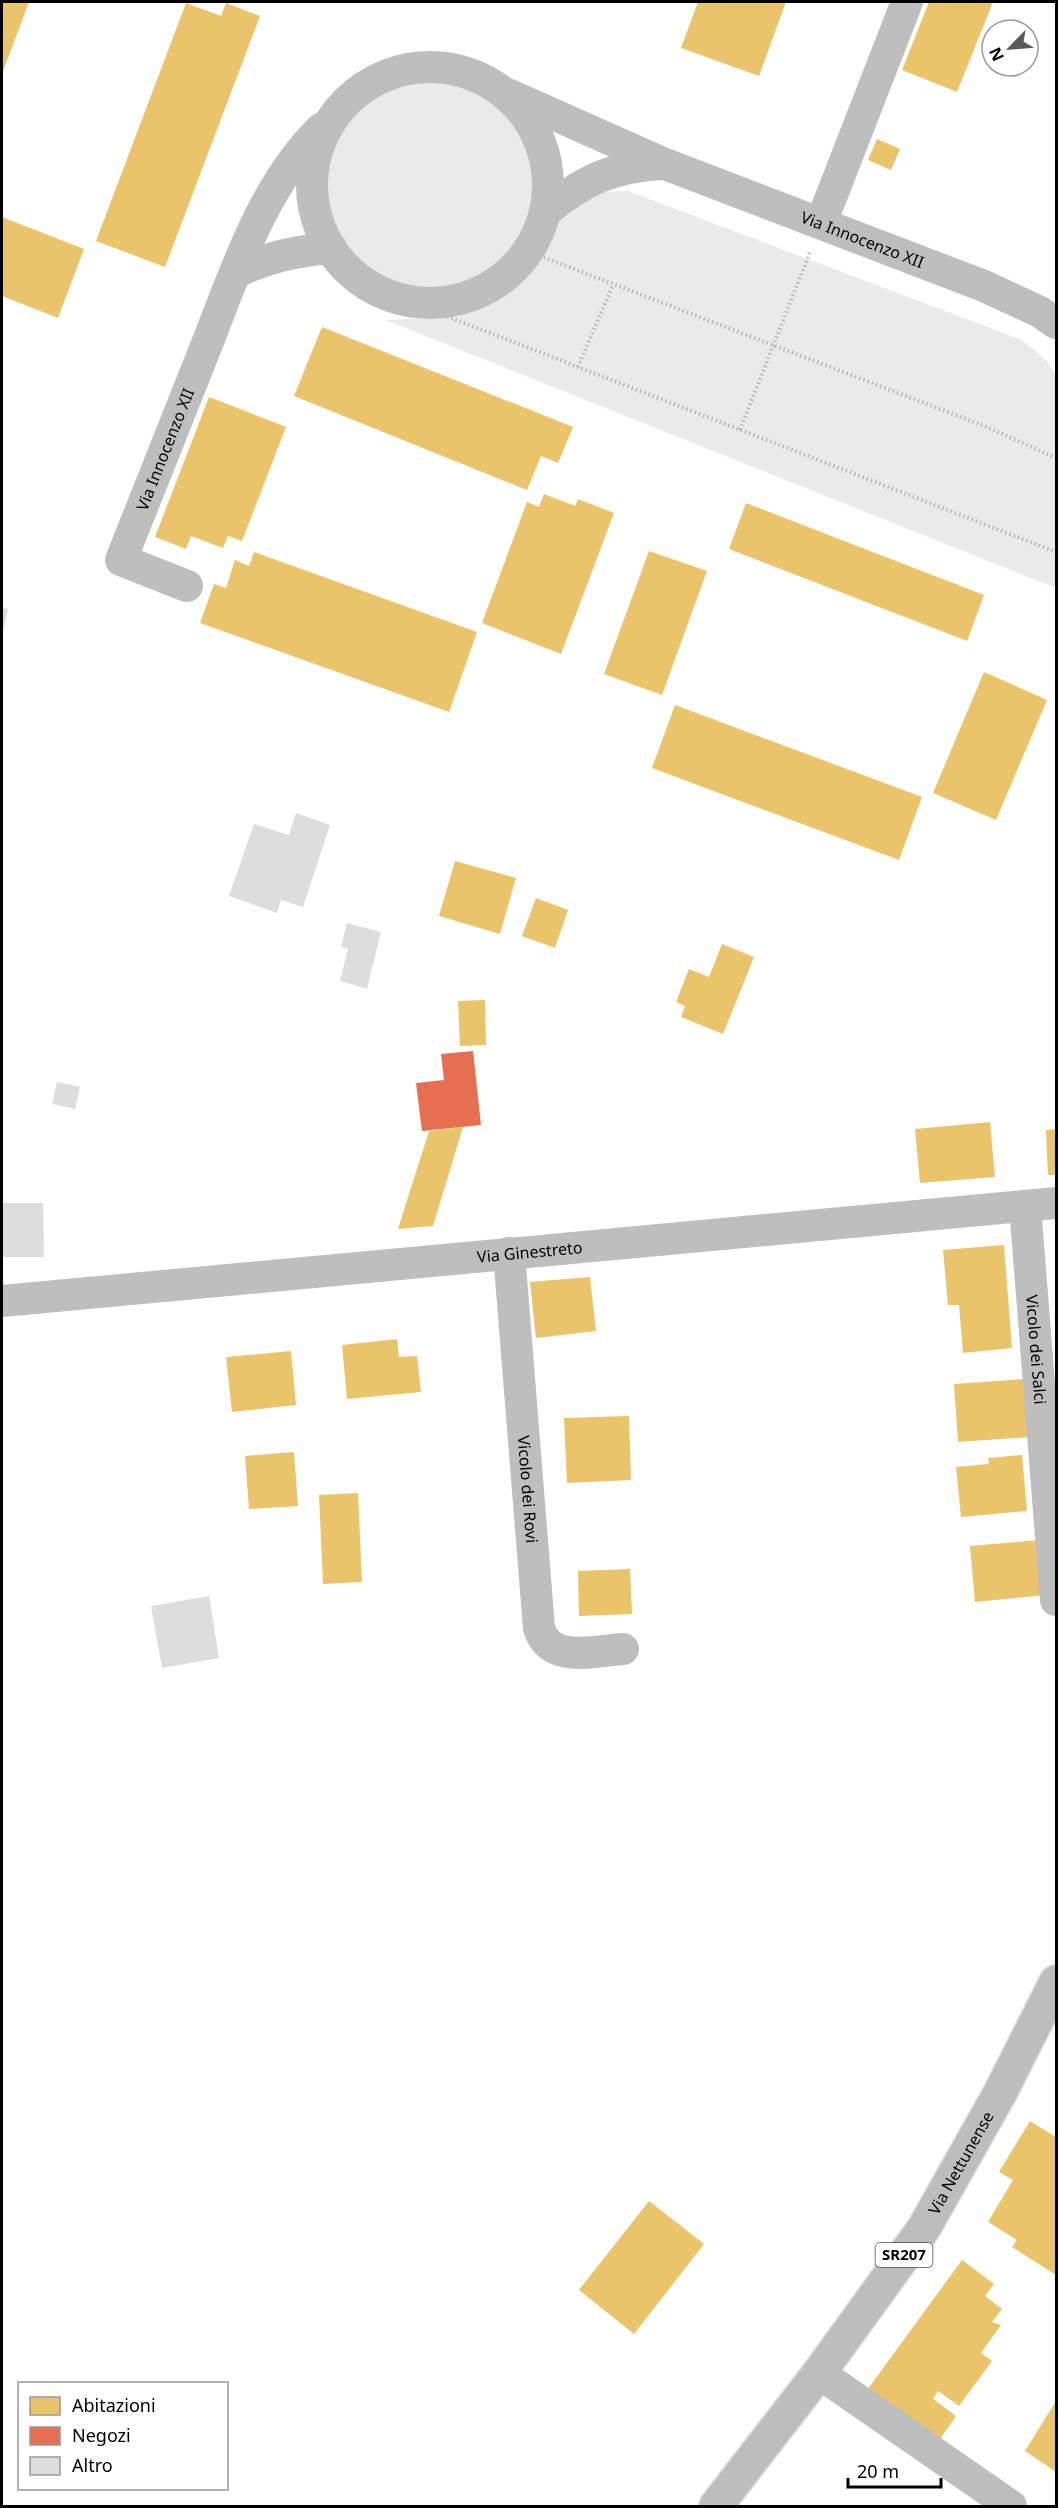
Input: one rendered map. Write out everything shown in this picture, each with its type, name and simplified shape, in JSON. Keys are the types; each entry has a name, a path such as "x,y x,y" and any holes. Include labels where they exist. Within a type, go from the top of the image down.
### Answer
{"main road":[{"name":"Via Nettunense","path":"716,2506 819,2373 924,2228 1000,2093 1056,1982"}],"street":[{"path":"821,223 907,2"},
{"name":"Via Innocenzo XII","path":"187,586 121,560 235,273 261,217 298,153 349,99 367,84 400,70 435,66 471,73 502,91 665,164 984,286 1030,307 1056,323"},
{"name":"Via Innocenzo XII","path":"333,117 318,148 312,182 316,216 331,248 350,272 376,290 405,300 442,303 478,293 509,273 532,245 546,211 548,177 542,144 526,115 502,91"},
{"name":"Via Innocenzo XII","path":"546,211 584,183 602,175 622,168 665,164"},
{"path":"235,273 276,256 331,248"},
{"name":"Via Ginestreto","path":"2,1301 1056,1203"},
{"name":"Vicolo dei Salci","path":"1025,1206 1056,1600"},
{"name":"Vicolo dei Rovi","path":"509,1253 539,1628 549,1646 559,1652 623,1649"},
{"path":"819,2373 1011,2506"}],"path":[{"path":"740,430 821,223"},
{"path":"527,251 987,427 1056,458"},
{"path":"578,367 613,285"},
{"path":"405,300 1056,552"}],"shaded area":[{"path":"430,82 460,86 479,94 503,112 521,136 529,155 533,185 529,215 521,234 503,258 479,276 460,284 430,288 400,284 381,276 357,258 339,234 331,215 327,185 331,155 339,136 357,112 381,94 400,86"},
{"path":"628,191 1022,340 1046,360 1056,375 1056,588 386,320 456,317 494,303 534,269 556,219 600,192"}],"building: Abitazioni":[{"path":"2,2 29,2 2,74"},
{"path":"698,2 786,2 759,76 681,48"},
{"path":"929,2 993,2 987,18 980,18 980,34 957,92 902,70"},
{"path":"186,3 221,16 226,3 260,16 165,267 96,241"},
{"path":"877,139 900,149 891,170 868,160"},
{"path":"2,217 84,249 58,318 2,296"},
{"path":"322,327 573,427 558,463 541,456 527,490 294,396"},
{"path":"209,397 286,427 242,541 228,536 223,548 191,536 186,549 155,537"},
{"path":"544,494 575,506 578,499 614,513 561,654 482,623 527,502 539,507"},
{"path":"746,503 984,595 967,641 729,549"},
{"path":"649,551 707,571 662,695 604,674"},
{"path":"254,552 477,632 449,712 200,623 214,584 226,588 235,560 249,566"},
{"path":"984,672 1047,700 996,820 933,793"},
{"path":"675,705 922,797 899,860 652,768"},
{"path":"455,861 516,878 500,934 439,916"},
{"path":"536,898 568,910 555,948 522,936"},
{"path":"722,944 754,957 723,1034 681,1017 685,1006 676,1002 689,969 709,977"},
{"path":"485,1000 486,1045 460,1046 458,1001"},
{"path":"990,1122 995,1177 920,1183 915,1129"},
{"path":"463,1127 433,1226 398,1229 429,1131"},
{"path":"1056,1129 1056,1175 1048,1175 1046,1130"},
{"path":"1004,1245 1012,1348 963,1353 959,1305 948,1305 943,1250"},
{"path":"590,1277 596,1331 536,1338 530,1282"},
{"path":"397,1339 399,1357 417,1356 421,1392 347,1399 342,1345"},
{"path":"291,1351 296,1405 232,1412 226,1357"},
{"path":"1024,1379 1029,1437 958,1442 954,1384"},
{"path":"629,1416 631,1480 567,1483 564,1418"},
{"path":"294,1452 298,1506 249,1509 245,1456"},
{"path":"1022,1455 1027,1511 961,1517 956,1467 989,1464 988,1458"},
{"path":"358,1493 362,1582 323,1584 319,1495"},
{"path":"1040,1540 1046,1595 975,1602 970,1546"},
{"path":"630,1569 632,1614 579,1616 578,1571"},
{"path":"1030,2121 1056,2137 1056,2275 1012,2247 1017,2240 988,2222 1013,2180 999,2172"},
{"path":"649,2201 704,2244 634,2334 579,2290"},
{"path":"962,2260 994,2284 985,2296 1002,2309 992,2322 1001,2325 981,2353 992,2361 959,2406 938,2391 933,2399 956,2416 936,2445 865,2393"},
{"path":"1056,2401 1056,2472 1025,2451"}],"building: Negozi":[{"path":"473,1051 481,1125 422,1131 416,1083 444,1080 441,1054"}],"building: Altro":[{"path":"2,608 8,609 2,635"},
{"path":"296,813 330,825 303,907 281,900 277,913 229,896 254,824 289,835"},
{"path":"347,923 381,932 367,989 340,981 348,949 341,947"},
{"path":"57,1082 80,1087 75,1109 52,1104"},
{"path":"2,1203 43,1203 44,1257 2,1257"},
{"path":"209,1596 219,1658 162,1668 151,1606"}]}
